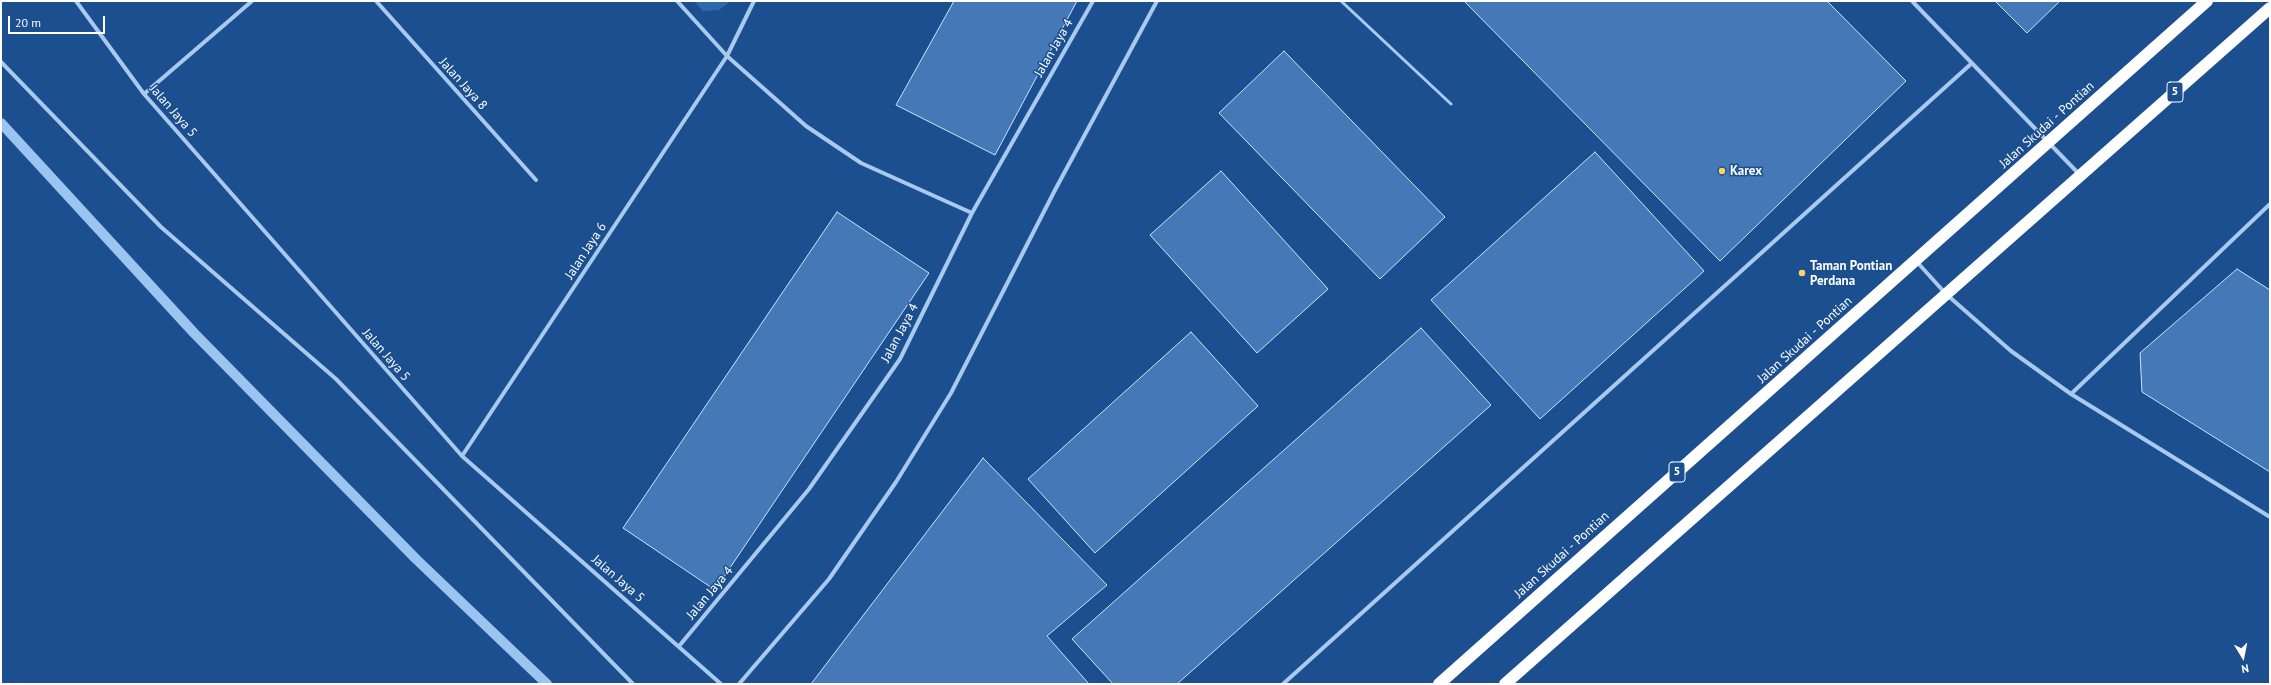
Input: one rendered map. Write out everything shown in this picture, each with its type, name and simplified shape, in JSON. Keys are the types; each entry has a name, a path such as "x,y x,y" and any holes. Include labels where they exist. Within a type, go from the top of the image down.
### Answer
{"highway":[{"name":"Jalan Skudai - Pontian","path":"1439,684 2206,1"},
{"name":"5","path":"1505,684 2270,8"}],"street":[{"name":"Jalan Jaya 5","path":"76,1 144,94 462,456 680,645 721,684"},
{"path":"144,94 252,1"},
{"name":"Jalan Jaya 8","path":"376,1 536,180"},
{"path":"677,1 727,56 806,126 861,163 972,213"},
{"name":"Jalan Jaya 6","path":"462,456 727,56 754,1"},
{"name":"Jalan Jaya 4","path":"680,645 809,489 900,359 972,213 1093,1"},
{"path":"739,684 829,579 896,482 947,399 1055,190 1157,1"},
{"path":"1912,1 2081,175"},
{"path":"1,62 161,227 336,379 633,684"},
{"path":"1282,684 1972,63"},
{"path":"2071,394 2270,204"},
{"path":"1916,260 1946,294 2011,351 2071,394 2270,517"}],"lane":[{"path":"1341,1 1451,104"}],"shaded area":[{"path":"694,1 731,1 719,10 703,11"}],"building":[{"path":"954,1 1077,1 995,155 896,105"},
{"name":"Karex","path":"1464,1 1827,1 1906,81 1720,261"},
{"path":"1995,1 2060,1 2027,33"},
{"path":"1284,51 1445,217 1380,279 1219,113"},
{"path":"1595,152 1704,271 1540,419 1431,300"},
{"path":"1221,171 1328,289 1257,353 1150,235"},
{"path":"837,212 929,273 715,590 623,528"},
{"path":"2237,269 2270,290 2270,472 2142,392 2140,353"},
{"path":"1421,328 1491,405 1177,684 1113,684 1072,639"},
{"path":"1191,332 1258,406 1095,553 1028,479"},
{"path":"983,458 1107,585 1047,636 1089,684 811,684"}],"waterway":[{"path":"1,123 194,333 416,559 547,684"}],"place":[{"name":"Karex","path":"1722,171"},
{"name":"Taman Pontian Perdana","path":"1802,273"}]}
